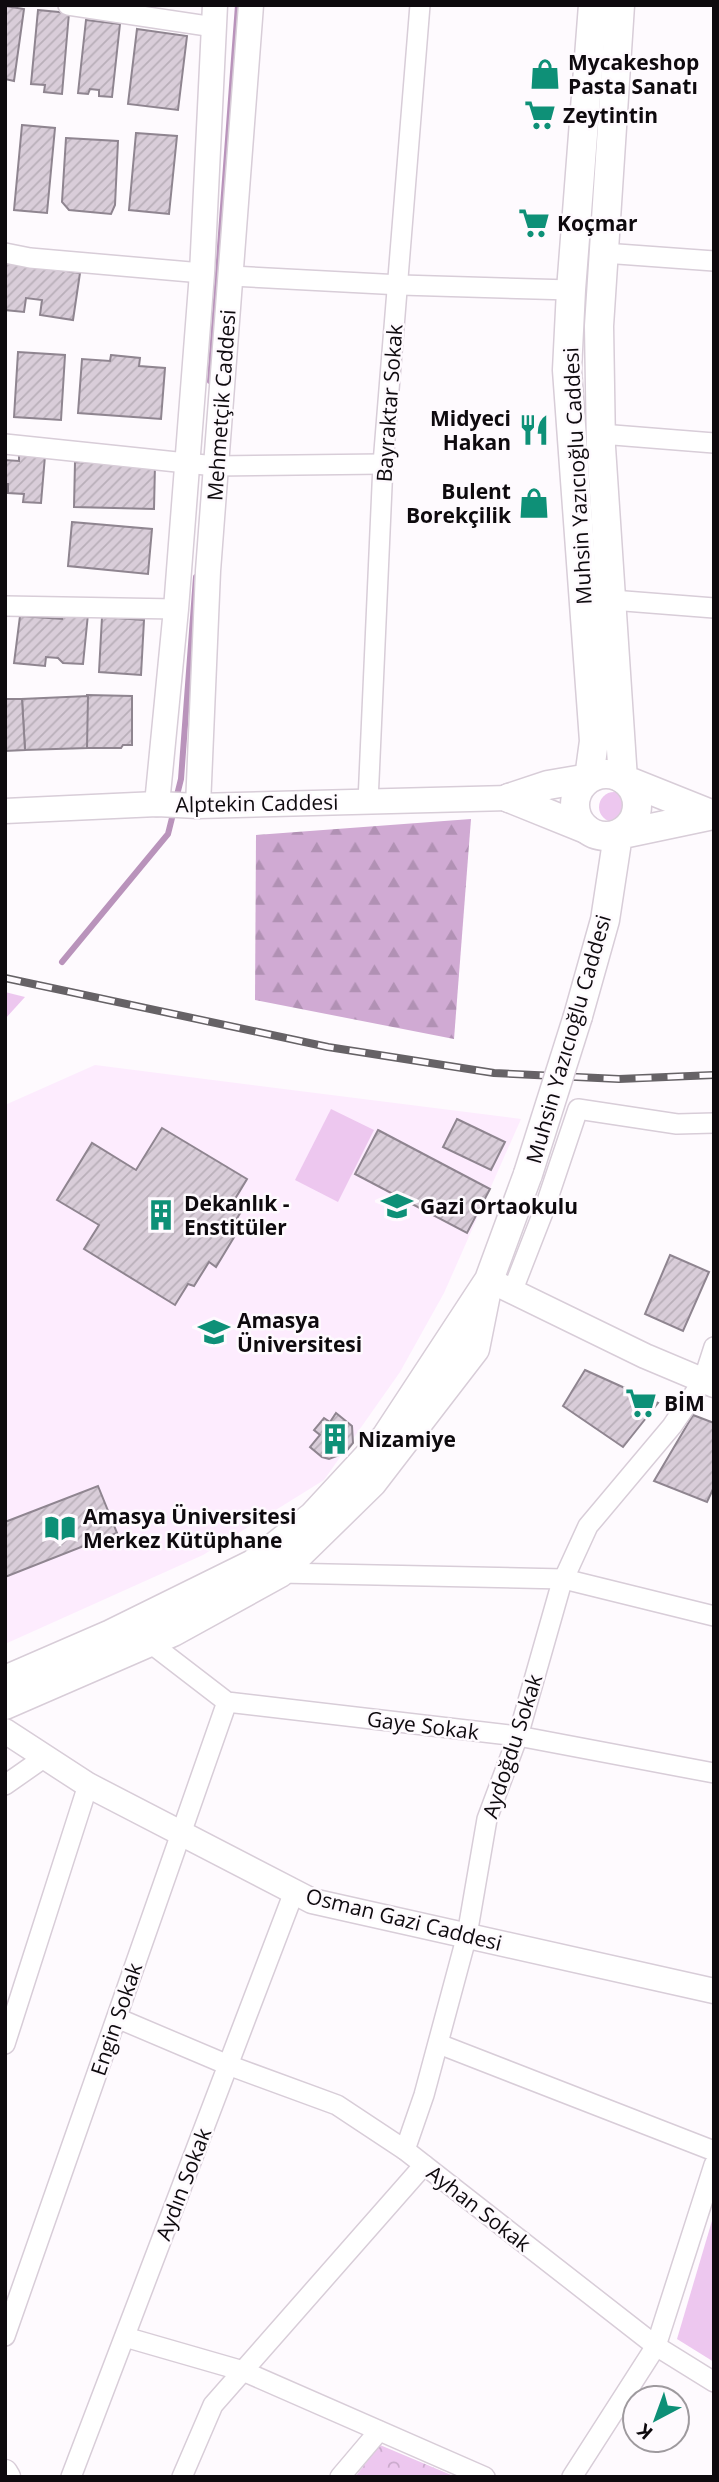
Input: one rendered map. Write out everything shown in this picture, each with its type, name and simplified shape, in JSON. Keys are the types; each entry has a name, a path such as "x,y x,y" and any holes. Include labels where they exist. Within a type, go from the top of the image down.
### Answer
{"main road":[{"name":"Muhsin Yazıcıoğlu Caddesi","path":"589,778 594,741 568,370 571,290 593,5"},
{"name":"Muhsin Yazıcıoğlu Caddesi","path":"620,5 599,326 601,434 623,779"},
{"path":"509,798 548,785 606,774 713,815"},
{"path":"586,829 579,822 574,803 576,793 589,778"},
{"path":"618,835 630,825 637,806 635,796 623,779"},
{"path":"509,798 603,836 713,815"},
{"name":"Muhsin Yazıcıoğlu Caddesi","path":"5,1704 173,1632 280,1573 372,1483 475,1349 501,1286 528,1174 605,920 618,835"},
{"name":"Muhsin Yazıcıoğlu Caddesi","path":"5,1681 111,1634 253,1564 313,1516 386,1437 501,1286"}],"street":[{"path":"68,5 215,16"},
{"name":"Mehmetçik Caddesi","path":"198,806 207,585 251,5"},
{"name":"Bayraktar Sokak","path":"368,802 383,464 419,5"},
{"name":"Mehmetçik Caddesi","path":"157,804 176,609 202,273 215,16"},
{"path":"5,253 30,258 202,273"},
{"path":"604,253 714,261"},
{"path":"231,276 398,285 571,290"},
{"path":"601,434 714,443"},
{"path":"5,444 215,466 383,464"},
{"path":"612,600 714,608"},
{"path":"5,606 176,609"},
{"name":"Alptekin Caddesi","path":"5,811 157,804 198,806 509,798"},
{"path":"708,1383 645,1356 501,1286 544,1210 578,1109 677,1124 714,1123"},
{"name":"Aydoğdu Sokak","path":"405,2150 439,2044 467,1935 487,1819 518,1736 564,1579 588,1526 708,1383 714,1347"},
{"path":"280,1573 564,1579 714,1616"},
{"path":"149,1642 227,1702"},
{"name":"Gaye Sokak","path":"227,1702 518,1736 714,1773"},
{"name":"Engin Sokak","path":"5,2336 227,1702"},
{"name":"Osman Gazi Caddesi","path":"5,1731 88,1785 312,1900 714,1991"},
{"path":"5,1785 44,1757"},
{"path":"5,2044 88,1785"},
{"name":"Aydın Sokak","path":"71,2477 295,1892"},
{"name":"Ayhan Sokak","path":"117,2018 228,2065 337,2105 405,2150 656,2346 714,2382"},
{"path":"439,2044 714,2151"},
{"path":"182,2477 213,2405 424,2165"},
{"path":"572,2477 656,2346 714,2165"},
{"path":"125,2337 243,2371 485,2477"},
{"path":"340,2477 379,2431"},
{"path":"5,2472 8,2477"}],"shaded area":[{"name":"Amasya Üniversitesi","path":"95,1065 521,1119 444,1293 400,1372 324,1480 203,1555 5,1644 5,1105"}],"green space":[{"path":"614,792 625,796 629,807 625,818 614,822 603,818 599,807 603,796"},
{"path":"471,819 454,1039 255,1000 256,835"},
{"path":"5,992 25,997 5,1019"},
{"path":"331,1109 374,1130 338,1202 295,1180"},
{"path":"714,2214 714,2362 677,2339"},
{"path":"380,2445 456,2477 355,2477"}],"building":[{"path":"5,6 24,9 14,81 5,79"},
{"path":"38,10 69,13 62,94 44,92 45,85 31,84"},
{"path":"86,20 120,24 112,97 99,96 99,90 90,89 88,94 78,93"},
{"path":"137,29 187,36 178,110 128,104"},
{"path":"22,125 55,128 47,213 14,210"},
{"path":"136,133 177,136 169,214 129,210"},
{"path":"66,138 118,141 115,205 111,214 69,210 62,202"},
{"path":"5,262 80,273 73,320 40,315 42,300 26,298 24,312 5,310"},
{"path":"18,352 65,355 61,420 14,417"},
{"path":"111,355 140,358 139,366 165,368 161,419 78,413 82,359 110,361"},
{"path":"19,454 45,456 41,503 23,502 24,494 8,493 8,484 5,484 5,460 19,461"},
{"path":"75,462 155,464 154,509 74,507"},
{"path":"72,522 152,529 148,574 68,566"},
{"path":"62,613 88,614 83,664 63,663 58,658 46,657 45,666 14,663 20,616 62,619"},
{"path":"102,617 144,620 141,675 99,672"},
{"path":"87,695 132,696 132,745 123,745 121,748 87,748"},
{"path":"88,696 87,748 25,750 22,699"},
{"path":"5,699 22,699 25,750 5,751"},
{"path":"457,1119 505,1142 491,1170 443,1147"},
{"name":"Dekanlık - Enstitüler","path":"162,1128 247,1179 235,1199 245,1205 233,1225 239,1229 216,1267 209,1262 194,1286 188,1284 175,1305 84,1249 99,1225 57,1200 92,1143 136,1170"},
{"path":"378,1130 490,1189 467,1233 355,1174"},
{"path":"670,1255 709,1272 683,1331 645,1314"},
{"path":"585,1370 658,1403 623,1447 563,1406"},
{"name":"Nizamiye","path":"336,1413 352,1426 353,1443 345,1453 329,1459 310,1447 320,1435 314,1430 324,1418 330,1422"},
{"path":"693,1415 714,1423 714,1487 707,1502 654,1481"},
{"name":"Amasya Üniversitesi Merkez Kütüphane","path":"98,1486 117,1533 5,1577 5,1522"}],"waterway":[{"path":"210,381 238,5"},
{"path":"176,799 181,779 196,577"},
{"path":"62,962 168,834 174,810"}],"railway":[{"path":"5,978 328,1047 494,1073 619,1079 714,1075"}],"place":[{"name":"Mycakeshop Pasta Sanatı","path":"545,74"},
{"name":"Zeytintin","path":"540,115"},
{"name":"Koçmar","path":"534,223"},
{"name":"Midyeci Hakan","path":"534,430"},
{"name":"Bulent Borekçilik","path":"534,503"},
{"name":"Gazi Ortaokulu","path":"397,1206"},
{"name":"Dekanlık - Enstitüler","path":"161,1215"},
{"name":"Amasya Üniversitesi","path":"214,1332"},
{"name":"BİM","path":"641,1403"},
{"name":"Nizamiye","path":"335,1439"},
{"name":"Amasya Üniversitesi Merkez Kütüphane","path":"60,1528"}]}
